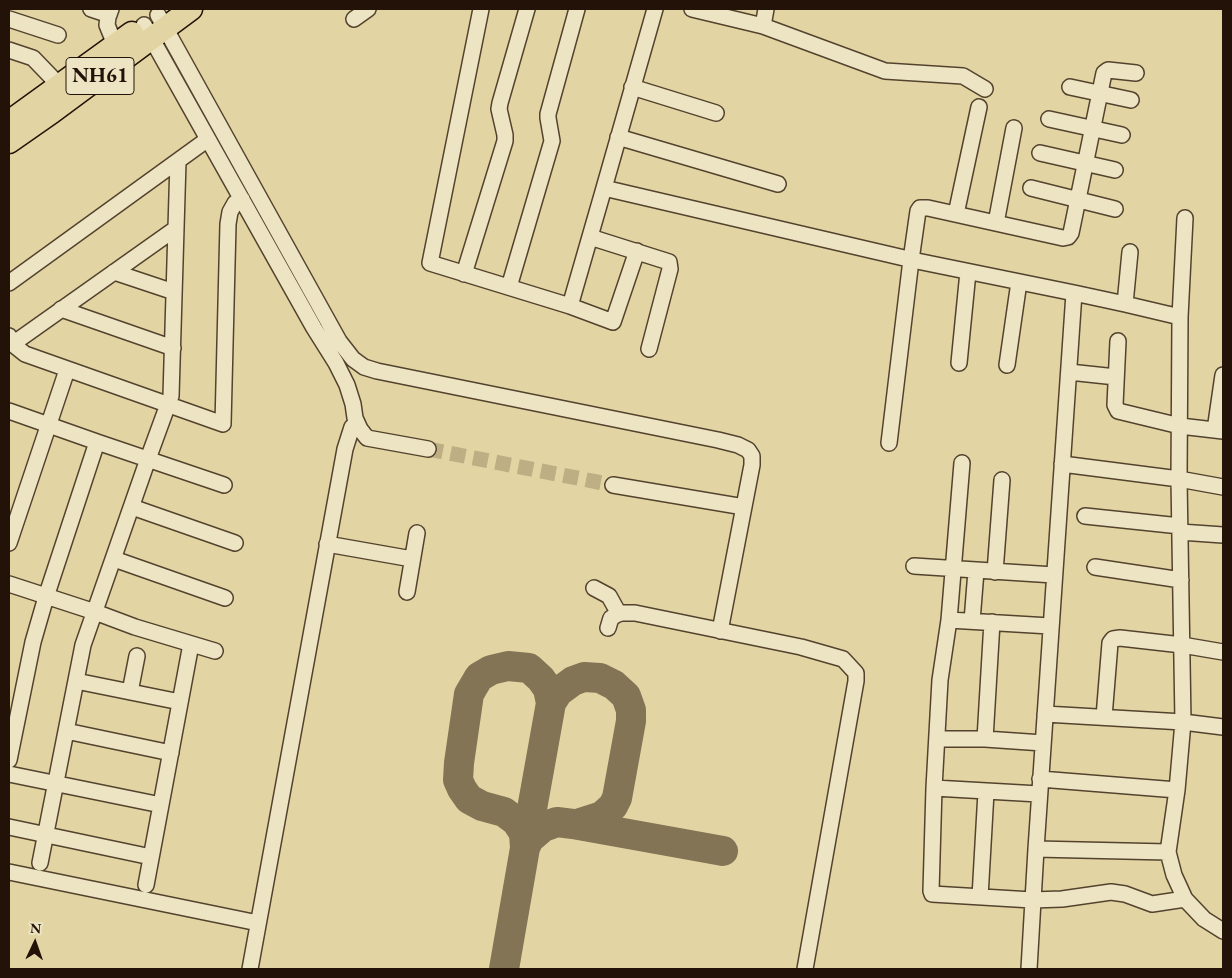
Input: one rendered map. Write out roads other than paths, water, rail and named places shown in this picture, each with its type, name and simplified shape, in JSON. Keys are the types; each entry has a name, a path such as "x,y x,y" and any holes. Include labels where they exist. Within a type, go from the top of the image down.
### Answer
{"highway":[{"name":"NH61","path":"9,142 52,112 118,53 157,23 191,9"},
{"name":"NH61","path":"9,122 60,85 118,53"}],"street":[{"path":"91,9 110,12 107,25 118,53"},
{"path":"354,19 368,9"},
{"path":"481,9 430,263 570,306 613,322 637,251"},
{"path":"464,274 505,141 506,135 499,109 527,9"},
{"path":"509,287 552,141 548,114 577,9"},
{"path":"570,306 655,9"},
{"path":"697,9 763,26 885,71 963,76 985,89"},
{"path":"763,26 766,9"},
{"path":"9,18 58,35"},
{"path":"157,23 208,139 242,199 310,305 353,359 364,367 738,445 748,450 752,456 752,465 720,631"},
{"path":"157,23 310,305 347,385 360,429 368,438 428,448"},
{"path":"9,50 33,58 60,85"},
{"path":"889,443 911,260 920,208 956,214 1063,238 1068,237 1071,234 1105,71 1136,73"},
{"path":"632,87 716,113"},
{"path":"1070,87 1131,100"},
{"path":"956,214 979,107"},
{"path":"1049,118 1122,135"},
{"path":"996,223 1014,128"},
{"path":"618,137 778,184"},
{"path":"9,283 208,139"},
{"path":"1040,153 1115,170"},
{"path":"40,863 83,645 171,396 178,161"},
{"path":"604,188 911,260 1074,293 1180,317"},
{"path":"1031,188 1115,209"},
{"path":"175,229 61,310 10,342 25,354 223,424 228,224 230,212 235,203 242,199"},
{"path":"1184,218 1180,317 1179,479 1183,722 1177,790 1168,852 1174,875 1185,899 1204,919 1223,932"},
{"path":"590,236 667,261 670,265 649,348"},
{"path":"1125,304 1130,252"},
{"path":"114,272 174,292"},
{"path":"959,362 968,272"},
{"path":"1007,365 1019,282"},
{"path":"1029,969 1050,626 1074,293"},
{"path":"61,310 173,348"},
{"path":"1118,341 1115,405 1118,411 1180,426 1219,431 1223,375"},
{"path":"338,368 353,359"},
{"path":"9,544 67,370"},
{"path":"1069,372 1116,377"},
{"path":"9,411 224,485"},
{"path":"250,969 346,444 352,427 357,423"},
{"path":"9,760 34,642 46,597 97,442"},
{"path":"962,463 949,620 940,680 930,891 936,896 1032,900 1062,899 1111,892 1125,894 1152,904 1185,899"},
{"path":"1062,464 1179,479 1223,487"},
{"path":"995,572 1002,480"},
{"path":"613,485 744,507"},
{"path":"132,507 235,543"},
{"path":"1085,516 1223,536"},
{"path":"407,592 417,533"},
{"path":"327,544 412,559"},
{"path":"114,559 225,598"},
{"path":"914,566 1054,575"},
{"path":"1095,567 1181,580"},
{"path":"972,621 976,571"},
{"path":"9,584 96,612 135,627 215,651"},
{"path":"594,588 609,596 619,614"},
{"path":"608,628 611,618 619,614 635,613 801,647 843,659 856,673 805,969"},
{"path":"949,620 1050,626"},
{"path":"985,739 992,622"},
{"path":"1104,718 1110,643 1113,639 1120,638 1182,645 1223,652"},
{"path":"146,885 191,644"},
{"path":"130,692 137,656"},
{"path":"76,681 180,702"},
{"path":"1045,714 1223,726"},
{"path":"66,731 170,752"},
{"path":"937,739 985,739 1043,743"},
{"path":"9,774 161,805"},
{"path":"934,788 986,792 1040,787 1177,790"},
{"path":"980,898 986,792"},
{"path":"9,827 151,857"},
{"path":"1036,849 1168,852"},
{"path":"9,872 258,923"}],"tunnel":[{"path":"428,449 613,485"}]}
